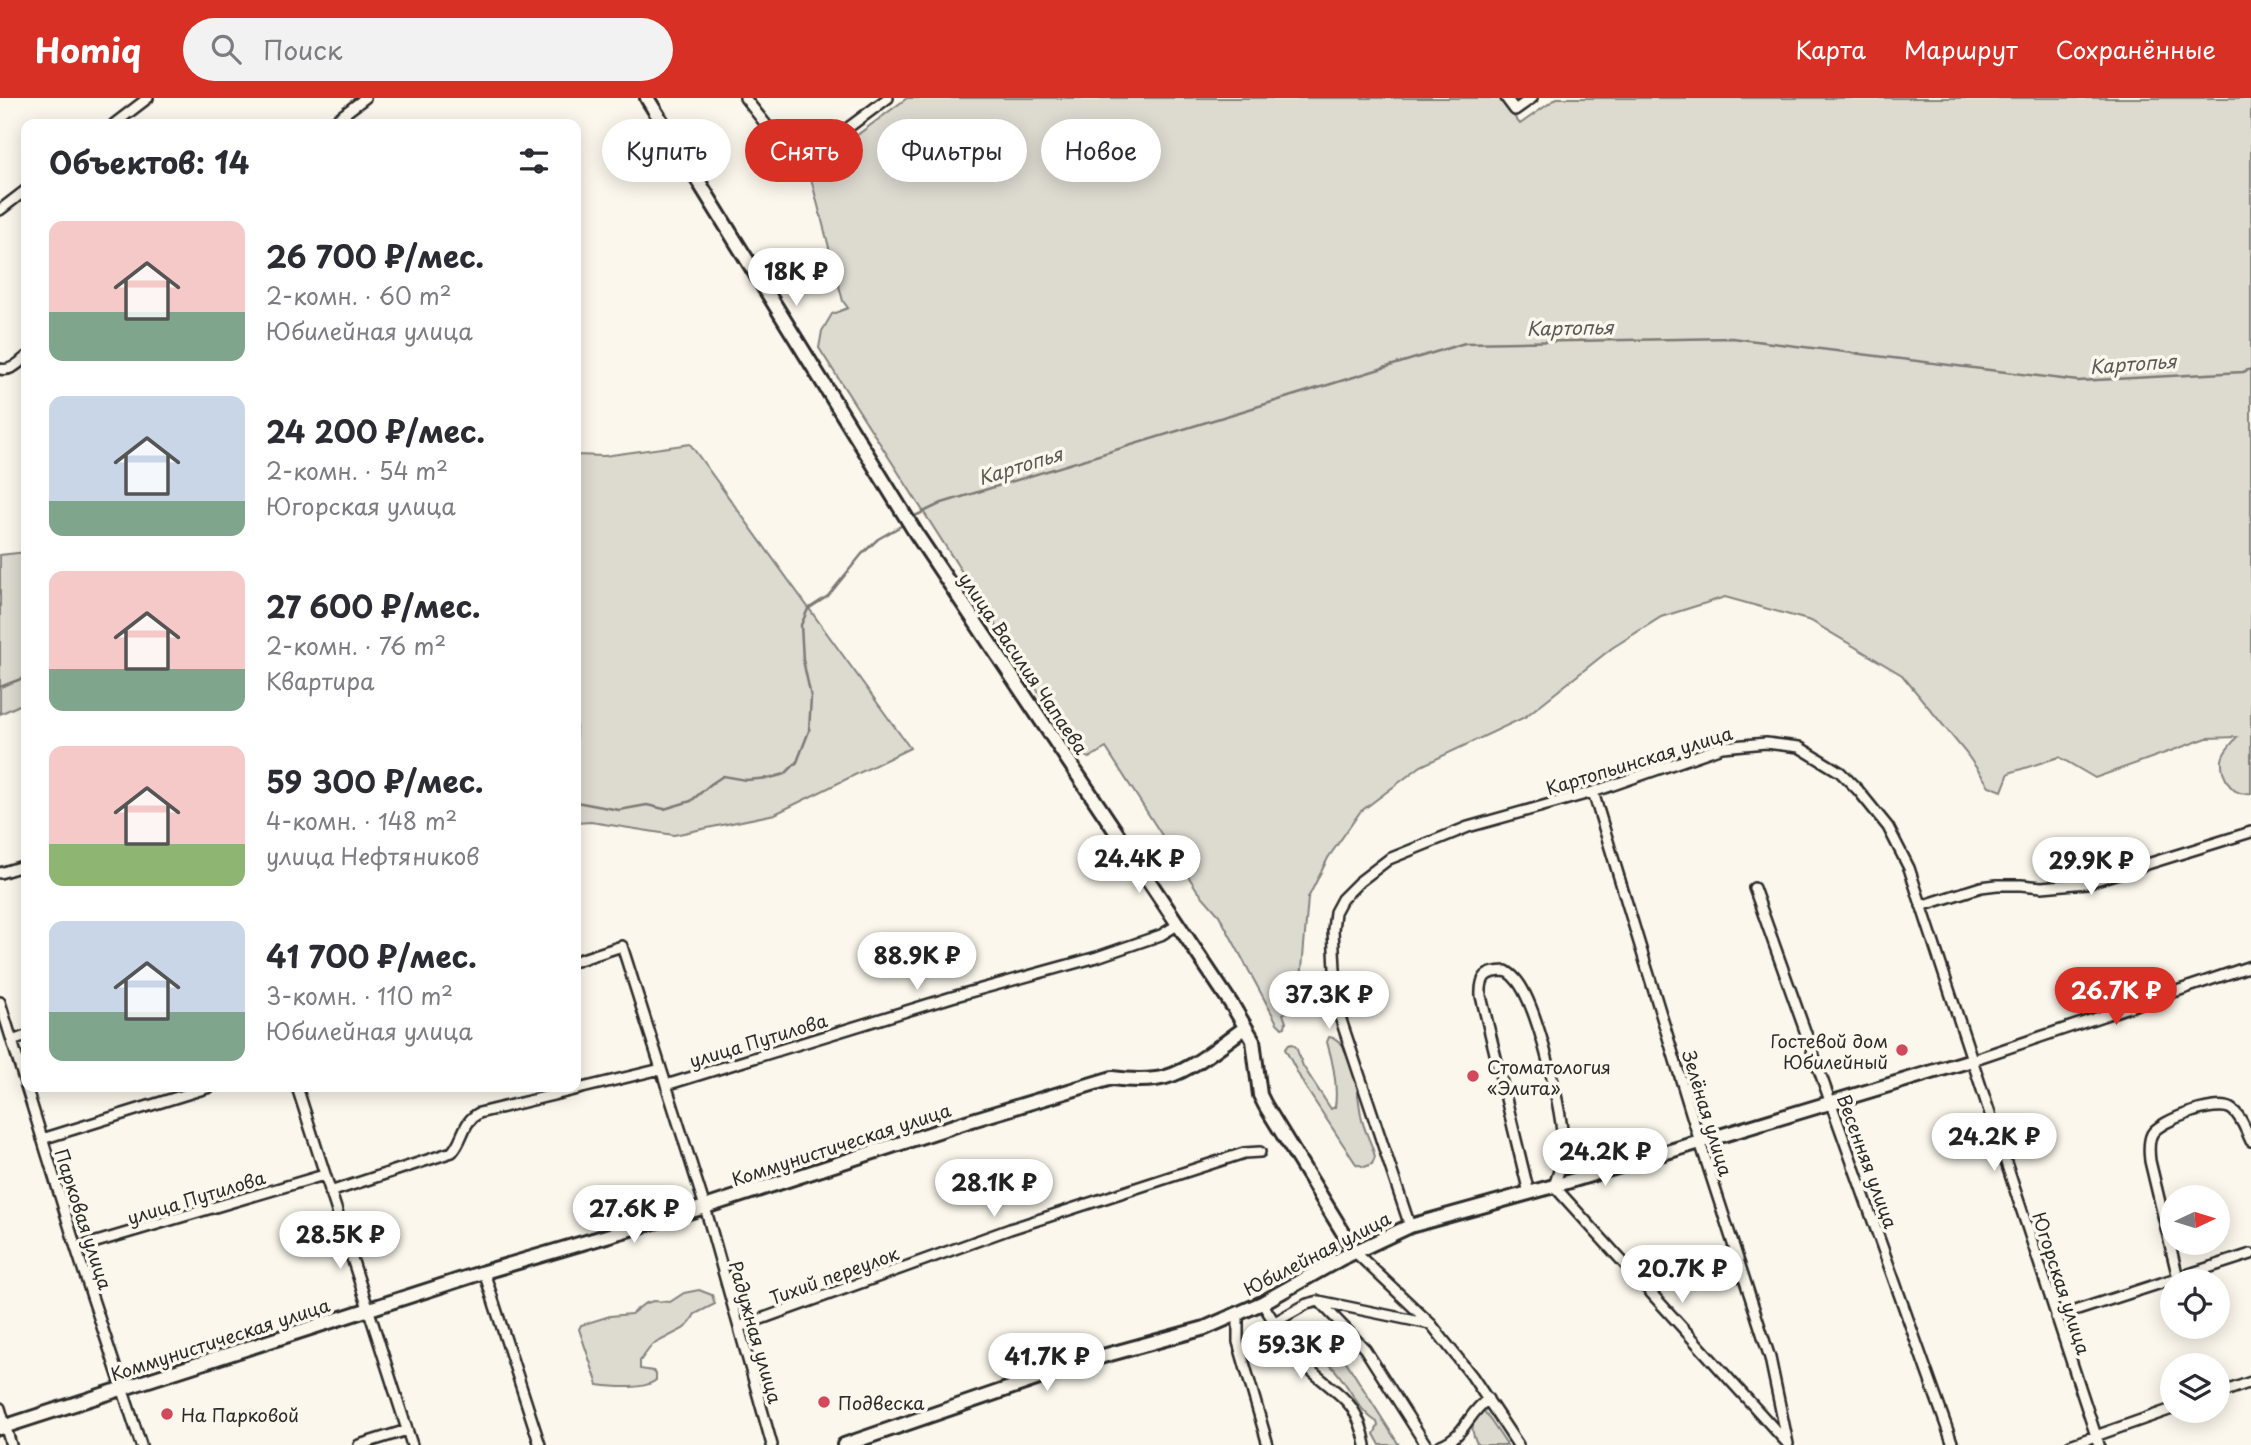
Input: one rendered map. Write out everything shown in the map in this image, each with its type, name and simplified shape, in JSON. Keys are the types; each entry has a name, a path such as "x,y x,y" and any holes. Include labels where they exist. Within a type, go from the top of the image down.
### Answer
{"street":[{"path":"121,119 148,98"},
{"path":"338,119 365,98"},
{"name":"улица Василия Чапаева","path":"647,98 917,535 1179,924 1253,1040 1260,1095 1355,1251"},
{"path":"745,98 798,164 888,98"},
{"path":"1506,98 1516,110 1532,98"},
{"path":"0,210 21,194"},
{"path":"0,369 14,367 21,361"},
{"name":"Картопьинская улица","path":"1410,1226 1337,1008 1333,930 1335,912 1342,899 1359,882 1389,859 1468,827 1592,792 1722,747 1751,743 1799,747 1840,772 1888,827 1917,891"},
{"name":"Зелёная улица","path":"1592,792 1770,1359 1788,1445"},
{"path":"1922,906 1982,887 2042,887 2086,883 2251,832"},
{"path":"0,873 21,867"},
{"name":"Весенняя улица","path":"1754,888 1953,1445"},
{"name":"Югорская улица","path":"1917,891 2099,1445"},
{"name":"улица Путилова","path":"666,1085 952,997 1097,957 1161,935 1179,924"},
{"name":"Радужная улица","path":"581,959 622,947 705,1207 772,1445"},
{"name":"Юбилейная улица","path":"844,1445 1103,1356 1205,1328 1262,1303 1355,1251 1410,1226 1529,1194 1972,1060 2251,966"},
{"path":"1529,1194 1481,996 1480,986 1492,971 1506,971 1519,983 1529,1003 1555,1088 1564,1153 1555,1186 1788,1445"},
{"name":"Парковая улица","path":"0,1002 21,1070"},
{"name":"Коммунистическая улица","path":"3,1427 484,1272 705,1207 1112,1077 1129,1080 1157,1079 1179,1072 1245,1028"},
{"path":"12,1041 21,1038"},
{"path":"581,1088 661,1069"},
{"name":"Парковая улица","path":"28,1092 141,1445"},
{"path":"42,1139 194,1092"},
{"path":"299,1092 412,1445"},
{"path":"330,1192 452,1152 465,1125 471,1117 480,1113 566,1092"},
{"path":"2176,1269 2150,1161 2149,1145 2152,1134 2161,1124 2211,1107 2225,1106 2234,1111 2251,1141"},
{"name":"Тихий переулок","path":"739,1326 1010,1229 1244,1153 1260,1152"},
{"name":"улица Путилова","path":"76,1248 324,1175"},
{"path":"1355,1251 1431,1324 1488,1399 1518,1445"},
{"path":"2205,1269 2251,1254"},
{"path":"484,1272 540,1445"},
{"path":"2056,1317 2160,1284"},
{"path":"1275,1322 1307,1304 1319,1301 1431,1324"},
{"path":"1319,1301 1366,1349 1426,1445"},
{"path":"1262,1303 1306,1366 1340,1393 1353,1408 1361,1422 1366,1445"},
{"path":"1238,1313 1238,1342 1268,1445"},
{"path":"2230,1389 2251,1382"},
{"path":"1441,1445 1459,1436 1472,1412 1488,1399"},
{"path":"0,1408 3,1427 11,1445"},
{"path":"2070,1445 2160,1413"},
{"path":"359,1445 407,1430"}],"shaded area":[{"path":"907,98 1499,98 1520,124 1557,98 2251,98 2251,793 2241,793 2232,788 2223,769 2224,754 2237,737 2207,738 2095,778 2059,757 2009,773 2002,791 1989,786 1966,753 1902,675 1811,621 1725,597 1661,617 1612,648 1525,717 1421,766 1360,812 1328,858 1308,898 1299,1005 1283,1014 1286,1022 1282,1028 1219,915 1197,890 1106,748 1089,758 1070,747 1058,734 1043,699 819,348 822,331 832,314 848,308 843,301 812,182 863,182 863,131 877,120 877,182 1027,182 1027,119 879,119"},
{"path":"690,444 910,748 775,814 674,835 581,823 581,455 604,456"},
{"path":"21,553 21,704 0,714 0,555"},
{"path":"1329,1037 1338,1040 1344,1047 1353,1069 1362,1120 1375,1157 1372,1164 1365,1167 1356,1164 1304,1085 1285,1049 1292,1044 1296,1047 1303,1066 1331,1109 1335,1107 1336,1091 1327,1042"},
{"path":"699,1290 712,1295 715,1304 695,1314 683,1329 652,1345 640,1361 640,1369 653,1371 656,1380 636,1387 598,1385 579,1329 581,1325 610,1316 631,1314 644,1304 653,1301 670,1302 684,1293"},
{"path":"1315,1331 1333,1341 1399,1445 1380,1445 1374,1434 1377,1422 1363,1410 1336,1371 1329,1364 1317,1362 1303,1352 1301,1347 1304,1335"},
{"path":"1479,1411 1484,1411 1507,1445 1478,1445 1472,1428"}],"waterway":[{"name":"Картопья","path":"913,517 942,503 1465,343 1732,338 2078,381 2243,372 2251,369"},
{"name":"Картопья","path":"581,803 619,810 647,805 664,809 691,801 723,776 746,780 785,774 797,762 809,731 811,697 803,660 801,625 808,609 828,596 862,554 878,539 901,526"},
{"name":"Картопья","path":"0,687 21,679"}],"place":[{"name":"Гостевой дом Юбилейный","path":"1902,1050"},
{"name":"Стоматология «Элита»","path":"1473,1076"},
{"name":"Подвеска","path":"824,1402"},
{"name":"На Парковой","path":"167,1414"}]}
